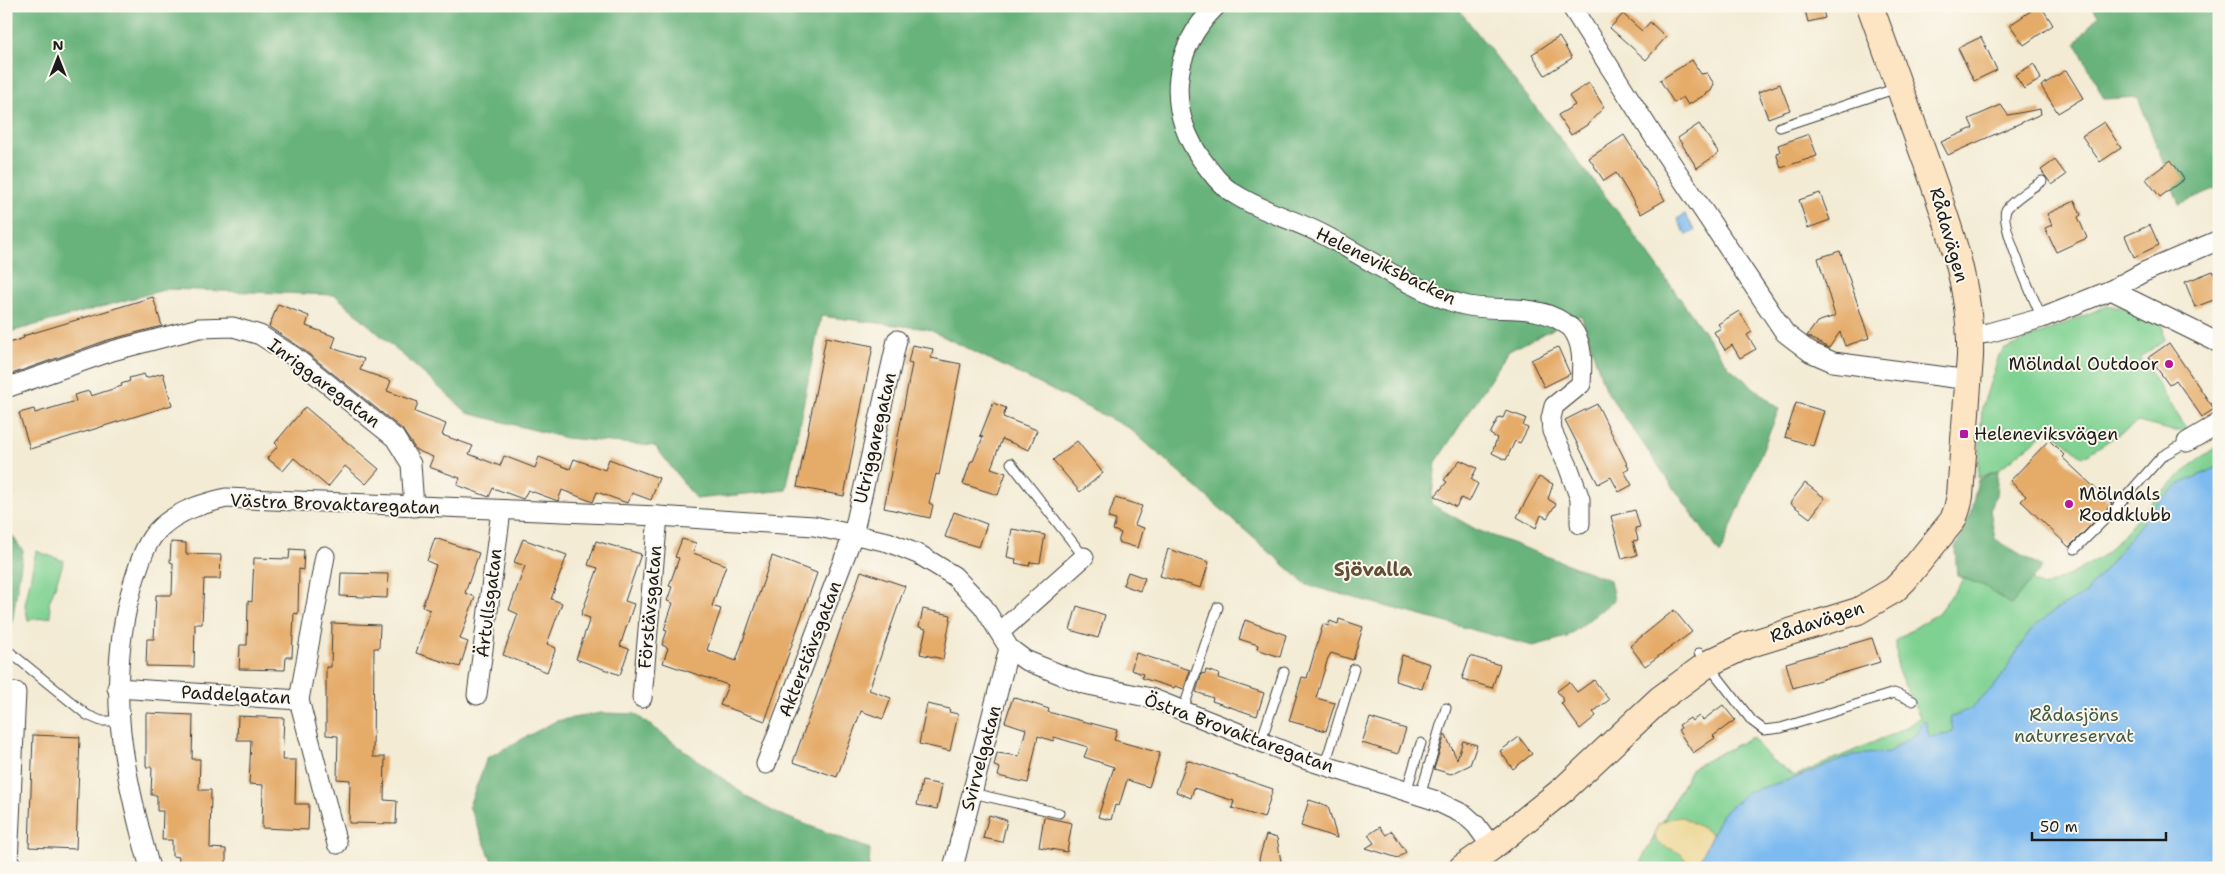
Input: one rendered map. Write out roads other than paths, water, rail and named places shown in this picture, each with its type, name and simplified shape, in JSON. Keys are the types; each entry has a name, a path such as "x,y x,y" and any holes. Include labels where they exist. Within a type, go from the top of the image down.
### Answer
{"street":[{"name":"Heleneviksbacken","path":"1216,6 1205,17 1186,51 1178,78 1178,104 1184,130 1196,152 1214,177 1232,192 1265,210 1321,233 1405,280 1436,294 1460,304 1548,313 1572,329 1582,353 1581,384 1554,406 1551,418 1552,431 1580,499 1580,524"},
{"path":"1571,6 1656,140 1785,333 1810,352 1832,362 1969,380"},
{"name":"Rådavägen","path":"1462,868 1492,847 1564,789 1704,658 1858,611 1894,590 1953,520 1960,496 1969,380 1971,335 1967,296 1936,187 1870,6"},
{"path":"1971,335 1988,333 2042,318 2111,290 2144,272 2219,240"},
{"path":"2111,290 2219,343"},
{"name":"Inriggaregatan","path":"6,388 112,351 199,328 233,327 260,334 293,356 395,438 411,464 414,507"},
{"name":"Utriggaregatan","path":"853,535 897,340"},
{"path":"2187,442 2219,423"},
{"name":"Västra Brovaktaregatan","path":"150,868 126,774 117,688 120,642 127,605 146,547 160,528 181,512 197,505 226,498 501,511 658,516"},
{"name":"Ärtullsgatan","path":"477,695 501,511"},
{"name":"Östra Brovaktaregatan","path":"658,516 814,526 888,542 920,555 954,576 983,606 1005,640 1026,660 1084,684 1151,698 1325,765 1413,794 1465,815 1476,825 1492,847"},
{"name":"Förstävsgatan","path":"642,698 658,516"},
{"name":"Akterstävsgatan","path":"766,764 853,535"},
{"name":"Paddelgatan","path":"117,688 299,700 325,556"},
{"path":"1005,640 1084,557"},
{"name":"Svirvelgatan","path":"953,868 972,792 1005,640"},
{"path":"15,868 8,863 16,692"},
{"path":"299,700 337,844"}],"lane":[{"path":"1780,127 1899,87"},
{"path":"2042,181 2006,210 2005,215 2008,234 2042,318"},
{"path":"2075,549 2116,508 2162,456 2187,442"},
{"path":"1011,462 1084,557"},
{"path":"1183,710 1218,607"},
{"path":"6,649 86,715 100,721 119,721"},
{"path":"1704,658 1752,721 1764,730 1781,728 1894,693 1913,701"},
{"path":"1325,765 1354,669"},
{"path":"1261,741 1284,672"},
{"path":"1413,794 1446,708"},
{"path":"1413,794 1421,743"},
{"path":"972,792 1059,813"}],"water":[{"path":"1685,214 1695,231 1686,235 1677,219"},
{"name":"Rådasjöns naturreservat","path":"2219,466 2219,868 1696,868 1722,814 1747,792 1795,778 1853,755 1889,752 1916,734 1923,721 1926,722 1929,737 1949,734 1953,729 1950,717 1970,709 1997,683 2030,631 2052,612 2086,593 2159,501 2178,485"}],"place":[{"name":"Mölndal Outdoor","path":"2169,364"},
{"name":"Heleneviksvägen","path":"1964,434"},
{"name":"Mölndals Roddklubb","path":"2069,504"}],"district":[{"name":"Sjövalla","path":"1373,569"}]}
